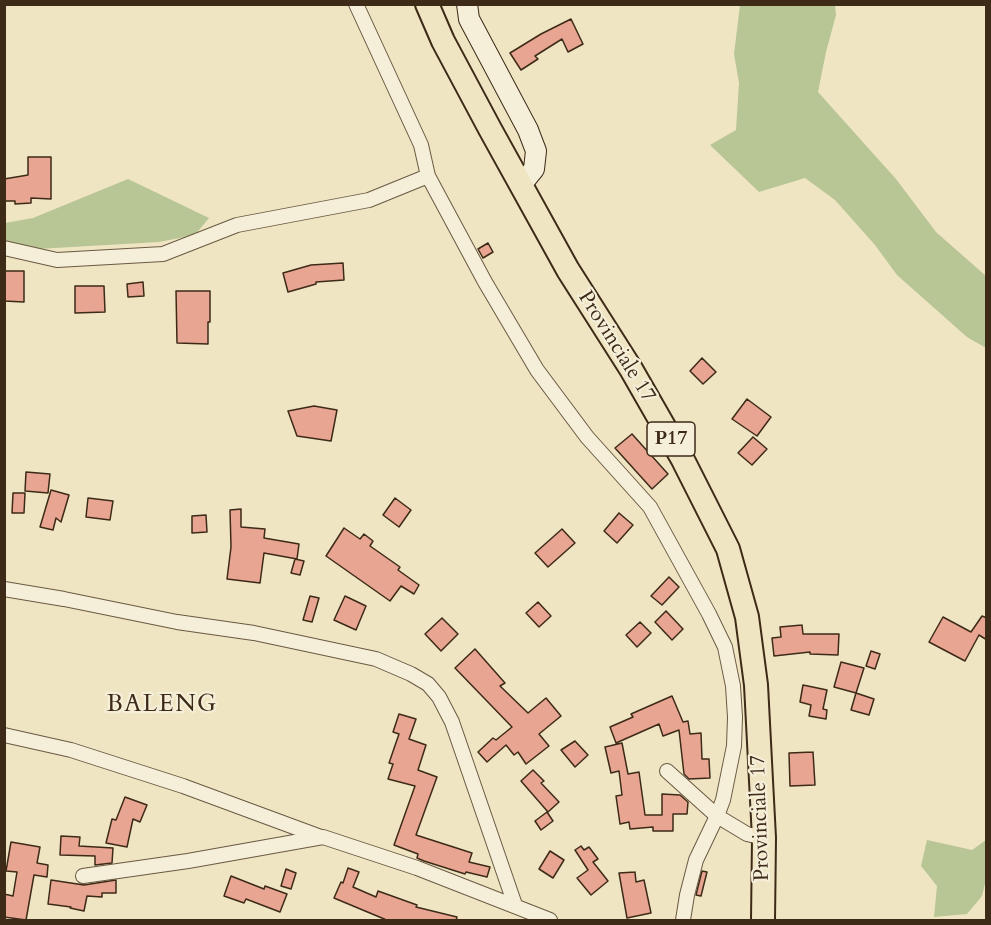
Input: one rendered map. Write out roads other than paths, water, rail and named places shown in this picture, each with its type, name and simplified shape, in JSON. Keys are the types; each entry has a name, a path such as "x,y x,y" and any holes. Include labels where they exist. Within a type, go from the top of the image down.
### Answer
{"main road":[{"name":"Provinciale 17","path":"427,4 443,41 521,185 568,270 632,369 682,458 728,549 749,627 756,685 764,838 763,921"}],"street":[{"path":"356,4 421,145 428,176 485,282 537,370 587,437 650,507 710,614 725,647 733,686 734,746 723,800 696,860 683,921"},
{"path":"466,4 469,20 528,130 536,152 534,169 521,185"},
{"path":"4,248 57,260 162,254 237,225 369,200 428,176"},
{"path":"4,589 64,598 177,622 254,633 376,659 428,684 440,697 452,722 515,905"},
{"path":"4,735 71,750 183,786 323,837 417,868 515,905 550,921"},
{"path":"667,771 717,816 747,834 764,838"},
{"path":"83,876 188,861 323,837"}],"district":[{"name":"BALENG","path":"162,705"}]}
